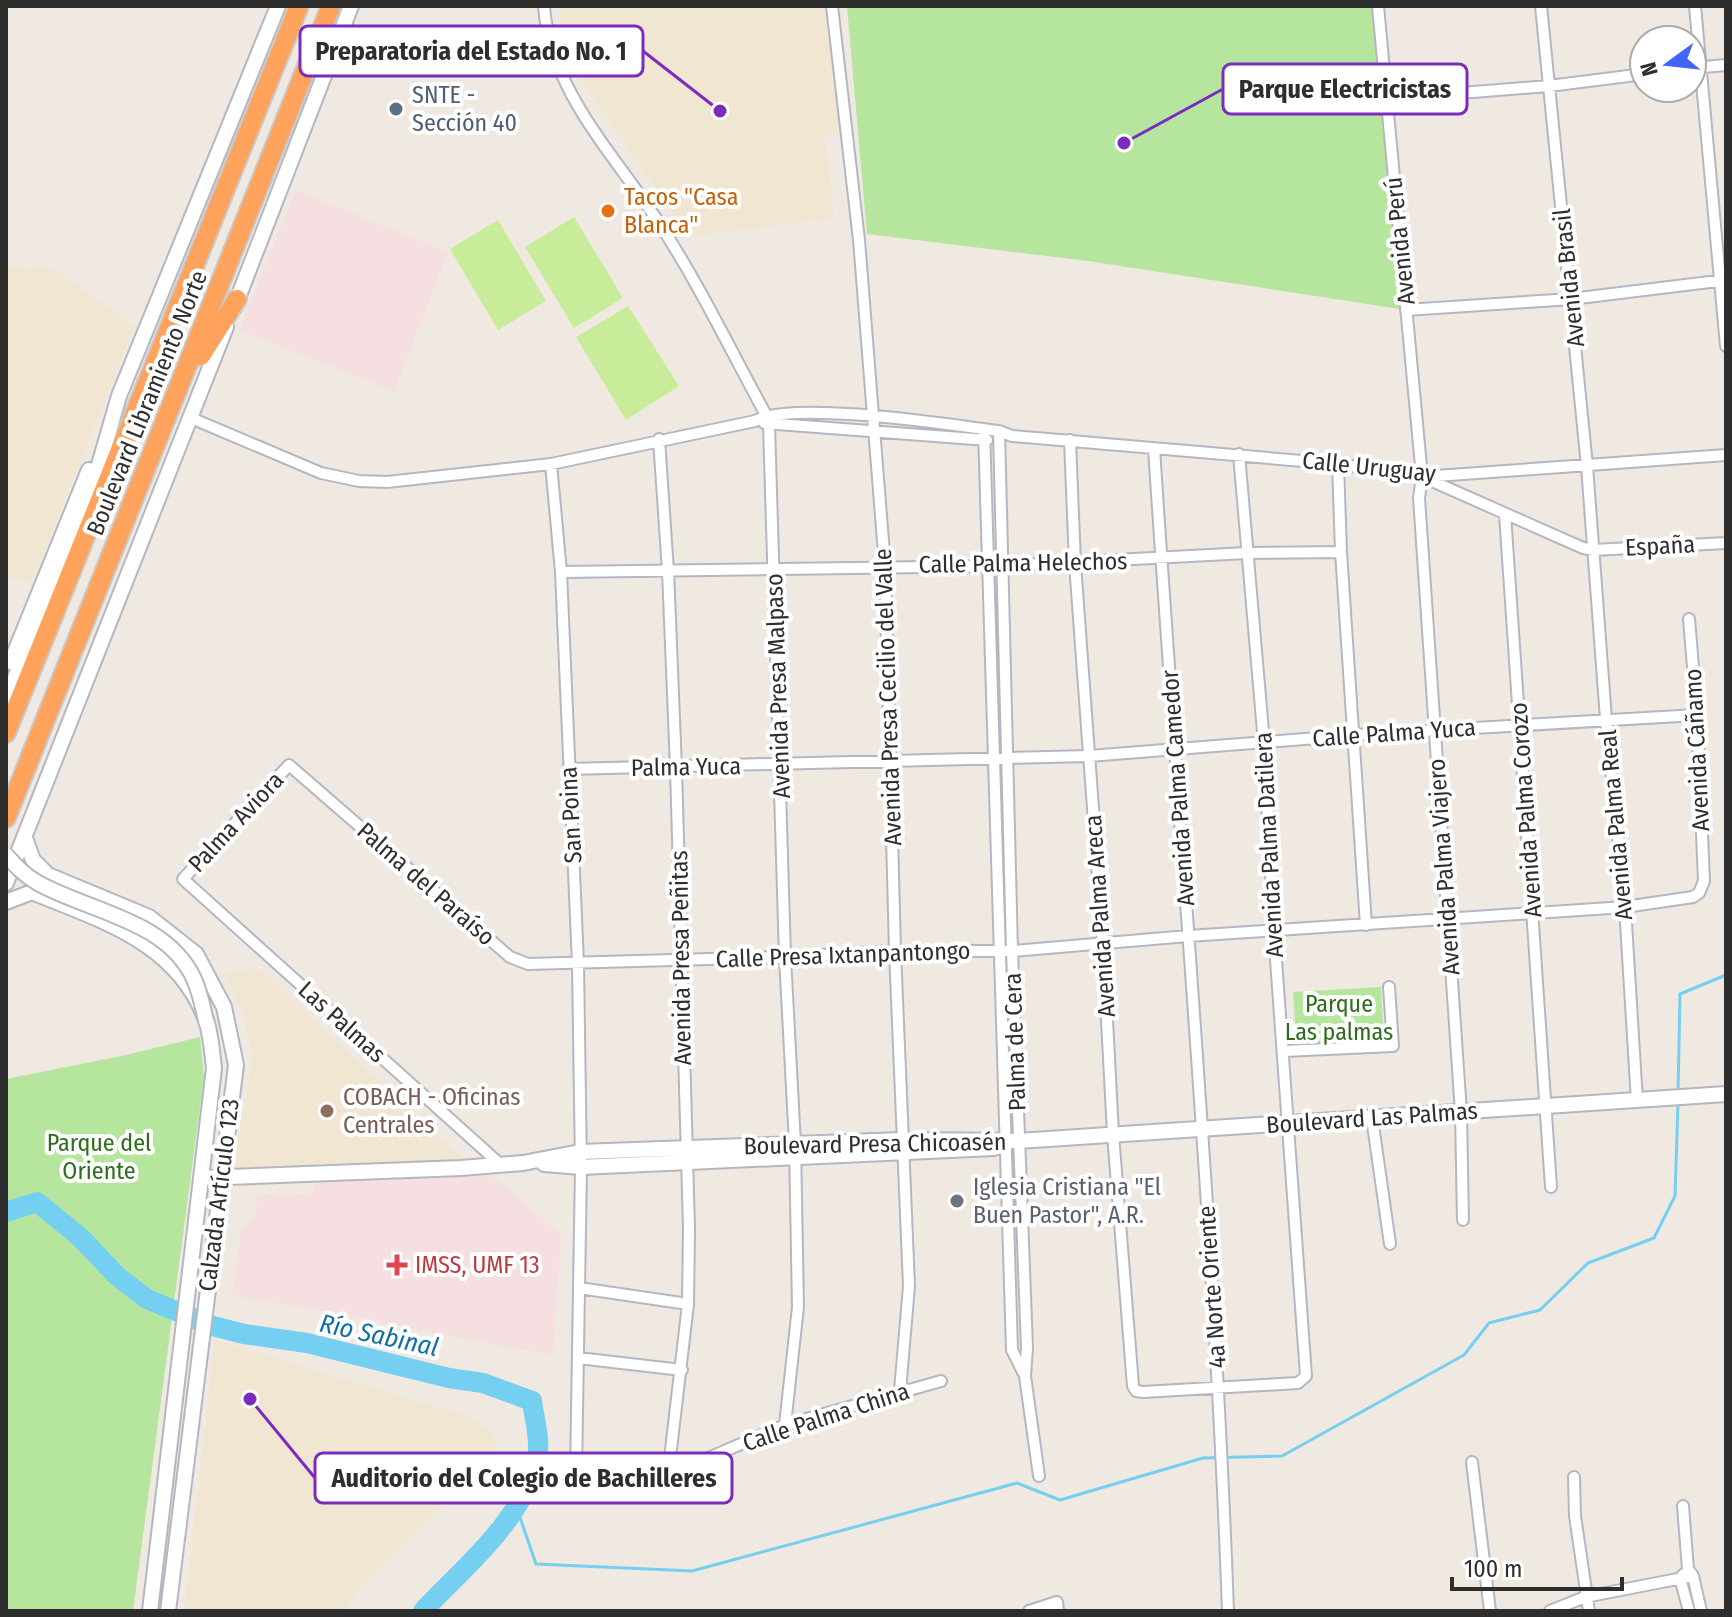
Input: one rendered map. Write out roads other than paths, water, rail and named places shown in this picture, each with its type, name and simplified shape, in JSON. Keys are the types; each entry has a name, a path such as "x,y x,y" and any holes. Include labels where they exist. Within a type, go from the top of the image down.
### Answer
{"highway":[{"name":"Boulevard Libramiento Norte","path":"6,733 299,6"},
{"name":"Boulevard Libramiento Norte","path":"6,818 331,6"},
{"path":"178,392 237,299"}],"main road":[{"path":"6,675 278,6"},
{"path":"6,883 10,859 25,838 351,6"},
{"path":"6,699 88,503 119,396"},
{"name":"Calzada Artículo 123","path":"25,838 33,860 48,875 149,917 196,954 224,1007 235,1051 236,1065 168,1611"},
{"path":"10,859 38,883 133,923 164,944 184,961 195,980 206,1021"},
{"name":"Calzada Artículo 123","path":"6,902 32,892 120,929 174,966 187,983 206,1021 214,1068 150,1611"},
{"name":"Boulevard Las Palmas","path":"1009,1143 1726,1094"},
{"name":"Boulevard Presa Chicoasén","path":"201,1178 581,1159 1009,1143"}],"street":[{"name":"Avenida Presa Malpaso","path":"544,6 551,45 567,86 660,225 767,420 775,570 798,1307 785,1425"},
{"name":"Avenida Presa Cecilio del Valle","path":"832,6 859,240 885,566 895,951 909,1286 900,1391"},
{"name":"Avenida Perú","path":"1378,6 1422,477"},
{"name":"Avenida Brasil","path":"1541,6 1594,550"},
{"path":"1386,99 1549,86 1628,76"},
{"path":"1701,104 1723,281 1726,346"},
{"path":"1406,310 1571,299 1723,281"},
{"path":"767,420 784,412 875,417 983,435"},
{"path":"191,418 321,473 359,481 387,482 551,464 659,439 767,420 875,430 999,436"},
{"name":"Palma de Cera","path":"983,435 995,759 1006,951"},
{"name":"Calle Uruguay","path":"999,436 1239,454 1338,464 1422,477 1726,455"},
{"name":"Palma de Cera","path":"999,436 1008,758 1006,951 1009,1143 1027,1348 1025,1376 1039,1476"},
{"name":"Avenida Presa Peñitas","path":"659,439 676,768 689,1228 688,1304 668,1475"},
{"name":"Avenida Palma Areca","path":"1070,440 1075,564 1133,1386 1136,1391 1143,1392 1218,1386"},
{"name":"Avenida Palma Camedor","path":"1154,448 1202,1129"},
{"name":"Avenida Palma Datilera","path":"1218,1386 1298,1383 1306,1376 1274,932 1264,743 1239,454"},
{"name":"San Poina","path":"551,464 561,572 578,964 581,1159 576,1473"},
{"path":"1338,464 1366,925"},
{"path":"1422,477 1583,548 1594,550"},
{"name":"Avenida Palma Viajero","path":"1422,477 1419,498 1461,1113 1463,1220"},
{"name":"Avenida Palma Corozo","path":"1505,514 1551,1187"},
{"name":"España","path":"1594,550 1726,543"},
{"name":"Avenida Palma Real","path":"1594,550 1606,719 1625,907 1637,1101"},
{"name":"Calle Palma Helechos","path":"561,572 1001,566 1247,553 1341,552"},
{"name":"Avenida Cáñamo","path":"1689,619 1697,715 1704,881"},
{"name":"Calle Palma Yuca","path":"995,759 1089,756 1435,729 1697,715"},
{"name":"Palma Yuca","path":"568,769 995,759"},
{"name":"Palma Aviora","path":"183,879 289,765"},
{"name":"Palma del Paraíso","path":"289,765 510,957 528,964 578,964"},
{"name":"Las Palmas","path":"183,879 501,1165"},
{"name":"Calle Presa Ixtanpantongo","path":"578,964 895,951 1006,951 1533,914 1625,907 1693,897 1699,893 1704,881"},
{"path":"1284,1051 1393,1046 1389,987"},
{"path":"1372,1118 1390,1244"},
{"name":"4a Norte Oriente","path":"1202,1129 1222,1445 1228,1611"},
{"path":"579,1288 688,1304"},
{"path":"578,1358 682,1370"},
{"name":"Calle Palma China","path":"627,1493 785,1425 941,1381"},
{"path":"1472,1462 1490,1611"},
{"path":"1574,1477 1575,1516 1589,1611"},
{"path":"1683,1506 1689,1611"},
{"path":"1550,1611 1585,1597 1687,1575"},
{"path":"1687,1575 1701,1611"},
{"path":"1029,1611 1058,1607"}],"waterway":[{"path":"1678,1092 1680,994 1726,975"},
{"path":"516,1506 536,1564 692,1571 1017,1483 1060,1500 1203,1458 1282,1456 1464,1355 1489,1323 1540,1310 1588,1263 1654,1238 1675,1196 1678,1104"},
{"name":"Río Sabinal","path":"6,1212 37,1202 80,1237 117,1276 147,1299 209,1325 244,1334 307,1343 449,1378 483,1383 532,1401 538,1450 530,1480 520,1501 491,1541 423,1611"}],"place":[{"name":"SNTE - Sección 40","path":"396,109"},
{"name":"Preparatoria del Estado No. 1","path":"720,111"},
{"name":"Parque Electricistas","path":"1124,143"},
{"name":"Tacos \"Casa Blanca\"","path":"608,211"},
{"name":"COBACH - Oficinas Centrales","path":"327,1111"},
{"name":"Iglesia Cristiana \"El Buen Pastor\", A.R.","path":"957,1201"},
{"name":"IMSS, UMF 13","path":"397,1265"},
{"name":"Auditorio del Colegio de Bachilleres","path":"250,1399"}],"park label":[{"name":"Parque Las palmas","path":"1339,1018"},
{"name":"Parque del Oriente","path":"99,1157"}]}
